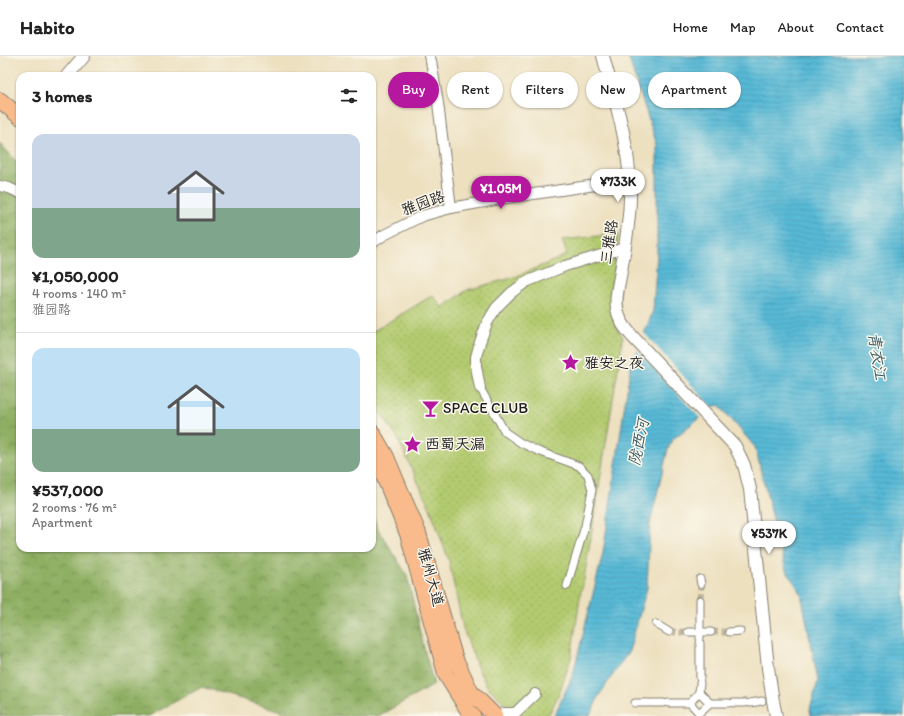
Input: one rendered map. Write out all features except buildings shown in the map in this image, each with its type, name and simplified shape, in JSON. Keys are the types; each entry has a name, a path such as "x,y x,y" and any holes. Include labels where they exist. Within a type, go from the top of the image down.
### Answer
{"main road":[{"path":"0,90 16,103"},
{"path":"0,100 16,113"},
{"name":"雅州大道","path":"376,439 386,456 418,532 455,658 472,692 495,716"},
{"name":"雅州大道","path":"376,459 408,535 446,675 469,712 474,716"}],"street":[{"path":"70,72 84,56"},
{"path":"429,56 438,103 451,208"},
{"name":"三雅路","path":"603,56 627,150 630,180 628,226 616,298 617,312 624,326 632,336 735,446 744,465 750,489 768,668 776,716"},
{"name":"雅园路","path":"376,240 422,216 451,208 506,198 630,180"},
{"path":"0,186 16,191"},
{"path":"567,586 586,526 592,490 588,475 579,466 520,443 505,432 480,388 476,357 487,323 496,308 511,293 526,282 565,266 624,248"},
{"path":"690,703 699,692 700,600"},
{"path":"656,624 669,632"},
{"path":"730,632 740,631"},
{"path":"688,632 700,638"},
{"path":"700,638 711,632"},
{"path":"699,692 710,703 747,703 762,701"},
{"path":"500,716 504,713 515,713 535,694"},
{"path":"635,702 690,703"},
{"path":"690,703 699,714 710,703"}],"green space":[{"path":"0,143 16,161 16,552 376,552 376,524 407,575 434,685 378,716 297,716 202,687 149,716 0,716"},
{"path":"618,234 609,302 618,331 623,337 571,658 559,694 548,716 518,716 487,686 478,669 463,628 449,561 430,508 397,437 376,407 376,330 433,295 442,308 467,290 515,277 567,255 562,240"}],"water":[{"path":"628,56 904,56 904,716 811,716 810,709 818,681 801,593 786,570 755,447 719,405 713,407 673,439 668,449 650,523 647,588 629,651 598,697 589,716 554,716 573,675 603,553 630,369 653,311 657,253 657,145 640,93 640,72 633,72"}],"pier":[{"path":"643,332 713,409 701,419 636,349"}],"tunnel":[{"path":"700,600 701,584"},
{"path":"669,632 688,632"},
{"path":"711,632 729,632"}],"place":[{"name":"雅安之夜","path":"571,363"},
{"name":"SPACE CLUB","path":"430,408"},
{"name":"西蜀天漏","path":"412,444"}],"water label":[{"name":"青衣江","path":"878,356"},
{"name":"陇西河","path":"638,442"}]}
